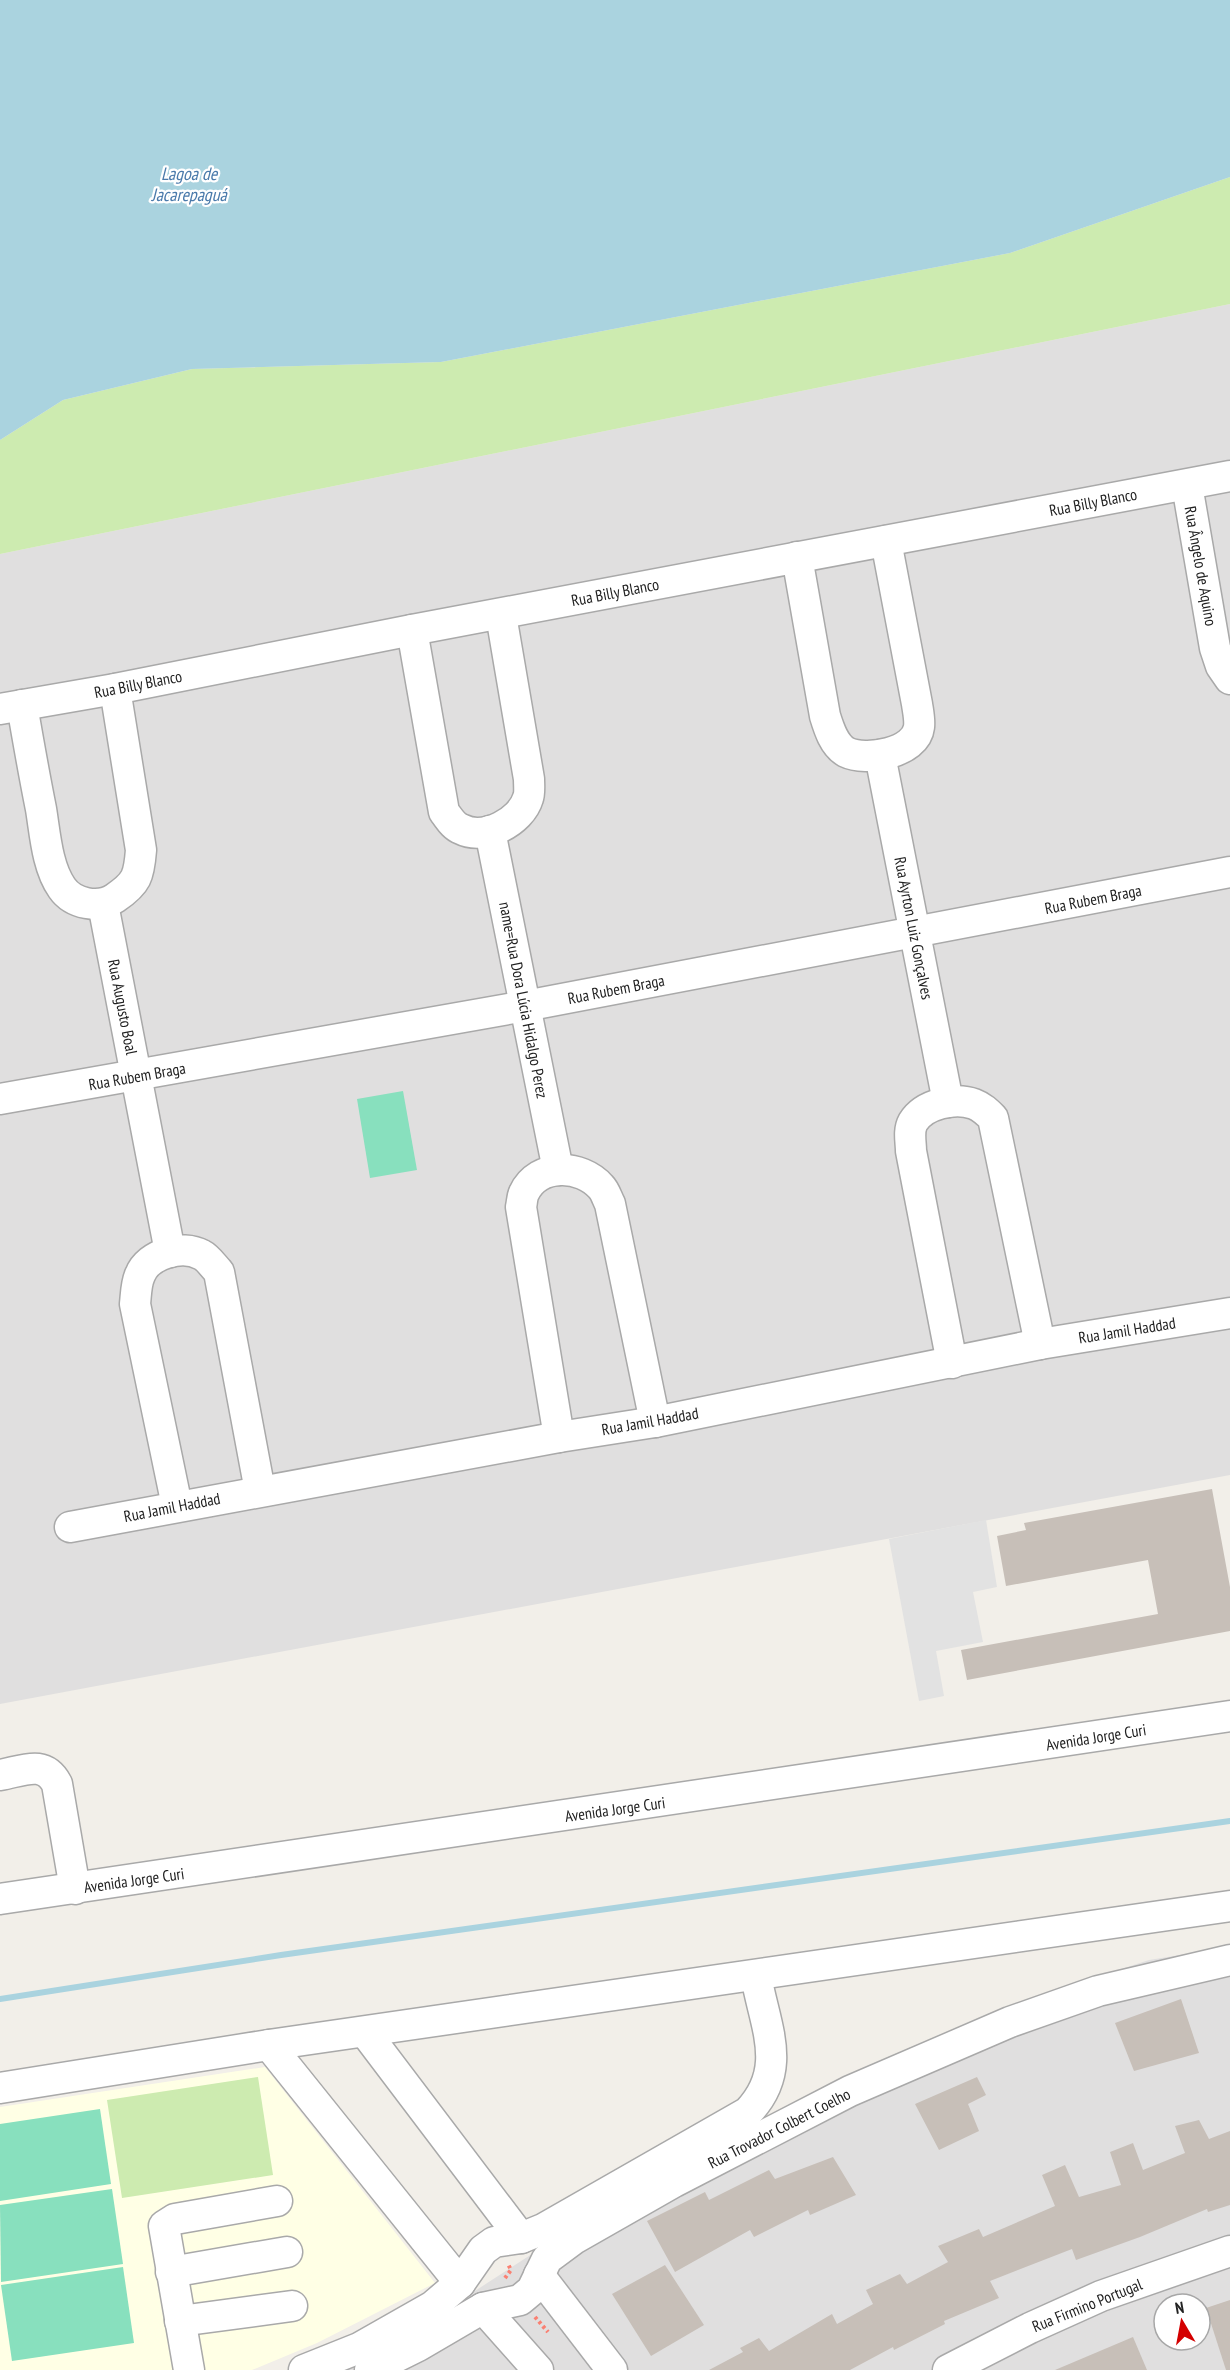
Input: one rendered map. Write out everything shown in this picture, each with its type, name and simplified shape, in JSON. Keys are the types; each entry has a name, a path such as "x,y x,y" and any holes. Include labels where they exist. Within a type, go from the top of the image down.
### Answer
{"street":[{"name":"Rua Billy Blanco","path":"11,707 1230,476"},
{"name":"Rua Ângelo de Aquino","path":"1187,485 1215,648 1221,666 1230,679"},
{"path":"797,557 823,705 830,732 837,744 847,752 864,756 880,755 899,750 912,741 920,729 886,541"},
{"path":"412,630 444,812 460,829 490,831 509,822 522,811 529,797 529,779 501,615"},
{"path":"11,707 54,871 62,888 73,898 103,904 130,887 140,873 141,850 115,689"},
{"name":"Rua Ayrton Luiz Gonçalves","path":"880,755 948,1102"},
{"name":"name=Rua Dora Lúcia Hidalgo Perez","path":"490,831 558,1170"},
{"name":"Rua Rubem Braga","path":"0,1099 525,1006 1230,872"},
{"name":"Rua Augusto Boal","path":"103,904 170,1252"},
{"path":"952,1363 911,1151 910,1133 912,1123 922,1112 948,1102 963,1101 974,1104 993,1118 1040,1344"},
{"path":"559,1437 521,1207 525,1192 538,1177 558,1170 576,1170 590,1176 603,1188 610,1204 655,1422"},
{"path":"177,1506 135,1304 140,1274 152,1259 170,1252 185,1251 203,1255 219,1272 260,1491"},
{"name":"Rua Jamil Haddad","path":"70,1527 559,1437 655,1422 1040,1344 1230,1313"},
{"name":"Avenida Jorge Curi","path":"0,1899 1230,1716"},
{"path":"0,1775 36,1768 46,1769 52,1774 57,1784 75,1889"},
{"path":"0,2088 269,2045 1230,1906"},
{"name":"Rua Trovador Colbert Coelho","path":"370,2370 483,2308 520,2300 532,2290 547,2259 574,2239 621,2210 850,2091 1010,2022 1098,1991 1230,1960"},
{"path":"304,2370 359,2348 433,2306 460,2283 483,2250 494,2242 521,2238 543,2229 748,2112 757,2102 768,2081 772,2063 772,2049 756,1976"},
{"path":"365,2032 521,2238"},
{"path":"269,2045 460,2283"},
{"path":"189,2370 163,2230 167,2223 175,2219 278,2201"},
{"path":"171,2271 287,2252"},
{"name":"Rua Firmino Portugal","path":"948,2370 1030,2328 1101,2296 1230,2252"},
{"path":"539,2274 612,2370"},
{"path":"180,2321 292,2306"},
{"path":"483,2308 538,2370"}],"shaded area":[{"path":"1230,304 1230,1475 0,1704 0,554"},
{"path":"986,1520 997,1587 973,1592 983,1642 936,1651 944,1696 919,1701 889,1539"},
{"path":"1230,1947 1230,2370 337,2370 427,2322 620,2197 766,2117 909,2048 1060,1989 1149,1960"},
{"path":"265,2067 435,2283 317,2343 252,2370 0,2370 0,2107"}],"green space":[{"path":"1230,177 1230,304 0,554 0,440 63,400 192,369 441,362 1010,253"},
{"path":"403,1091 417,1170 370,1178 357,1099"},
{"path":"258,2077 273,2175 122,2198 107,2100"},
{"path":"100,2109 111,2184 0,2201 0,2124"},
{"path":"112,2189 123,2264 1,2282 0,2205"},
{"path":"123,2267 134,2343 12,2361 1,2285"}],"water":[{"name":"Lagoa de Jacarepaguá","path":"0,0 1230,0 1230,177 1010,253 441,362 192,369 63,400 0,440"}],"building":[{"path":"1212,1489 1230,1587 1230,1631 967,1680 961,1650 1158,1614 1148,1560 1006,1586 997,1536 1026,1530 1024,1523"},
{"path":"1181,1999 1199,2053 1134,2071 1115,2023"},
{"path":"977,2077 986,2095 968,2104 979,2131 939,2150 915,2104"},
{"path":"1199,2120 1209,2139 1230,2131 1230,2205 1208,2212 1207,2209 1076,2260 1072,2249 990,2281 999,2298 944,2321 945,2324 894,2350 893,2347 850,2370 709,2370 743,2352 740,2348 759,2338 769,2351 832,2314 837,2324 873,2304 866,2290 900,2274 907,2284 948,2262 938,2246 979,2229 983,2237 1055,2206 1042,2175 1065,2165 1079,2197 1121,2185 1110,2152 1133,2143 1143,2170 1185,2153 1175,2126"},
{"path":"833,2157 856,2195 810,2215 808,2210 754,2237 750,2230 675,2272 647,2221 705,2192 709,2200 769,2170 775,2179"},
{"path":"665,2265 704,2325 651,2356 612,2294"},
{"path":"1230,2300 1230,2370 1226,2370 1212,2327 1212,2306"},
{"path":"1133,2337 1147,2370 1055,2370"}],"waterway":[{"path":"0,1999 281,1955 1230,1821"}]}
